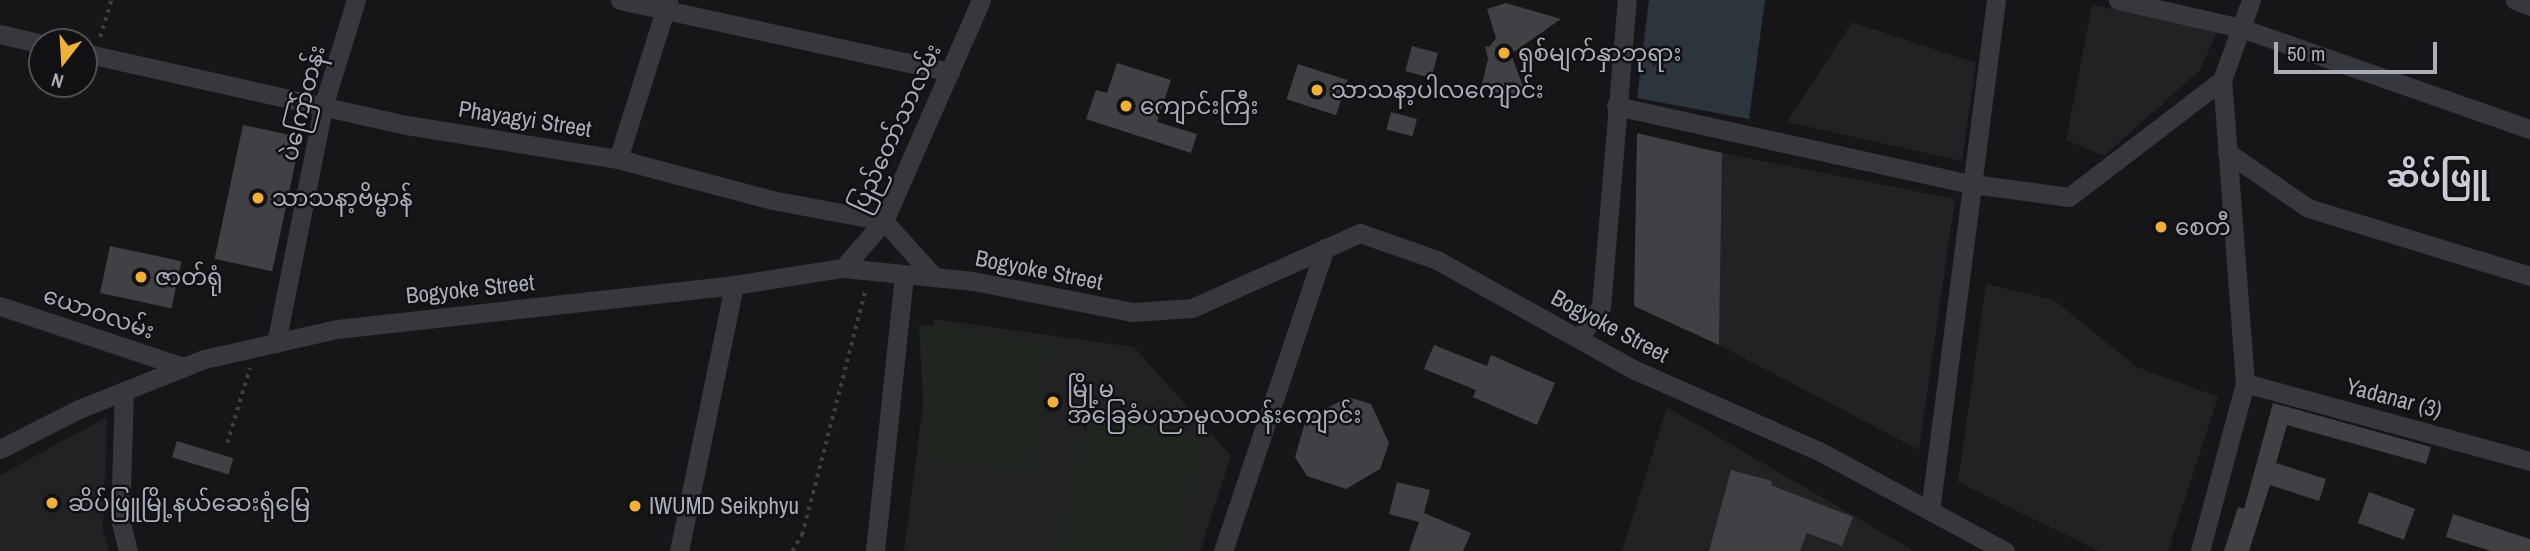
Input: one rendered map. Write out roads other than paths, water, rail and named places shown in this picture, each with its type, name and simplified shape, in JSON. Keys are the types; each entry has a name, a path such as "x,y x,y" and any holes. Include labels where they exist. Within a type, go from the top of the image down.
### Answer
{"street":[{"name":"ပဲကြော်တန်း","path":"276,343 323,107 356,0"},
{"path":"620,0 666,5 950,72"},
{"name":"ပြည်တော်သာလမ်း","path":"843,268 884,221 981,0"},
{"path":"1578,338 1601,307 1627,0"},
{"path":"1930,511 1996,0"},
{"path":"2118,0 2241,28 2530,129"},
{"path":"2200,551 2245,383 2222,80 2252,0"},
{"path":"2515,0 2530,6"},
{"path":"618,159 666,5"},
{"path":"0,34 28,41"},
{"name":"Phayagyi Street","path":"98,56 407,125 618,159 772,200 884,221"},
{"path":"1616,106 1972,184 2069,197 2222,80"},
{"path":"2227,152 2308,208 2530,276"},
{"path":"884,221 934,277"},
{"name":"Bogyoke Street","path":"0,449 124,391 183,367 337,329 734,285 843,268 868,274 934,277 1133,312 1192,308 1360,233 1437,260 1635,370 1819,451 2005,551"},
{"path":"1223,551 1325,248"},
{"path":"875,551 904,276"},
{"path":"679,551 734,285"},
{"name":"ယောဝလမ်း","path":"0,306 183,367"},
{"name":"Yadanar (3)","path":"2245,383 2530,461"},
{"path":"124,391 120,519 128,551"}],"place":[{"name":"ရှစ်မျက်နှာဘုရား","path":"1504,53"},
{"name":"သာသနာ့ပါလကျောင်း","path":"1317,90"},
{"name":"ကျောင်းကြီး","path":"1126,106"},
{"name":"သာသနာ့ဗိမ္မာန်","path":"258,198"},
{"name":"စေတီ","path":"2161,227"},
{"name":"ဇာတ်ရုံ","path":"141,277"},
{"name":"မြို့မ အခြေခံပညာမူလတန်းကျောင်း","path":"1053,402"},
{"name":"ဆိပ်ဖြူမြို့နယ်ဆေးရုံမြေ","path":"52,503"},
{"name":"IWUMD Seikphyu","path":"635,506"}],"district":[{"name":"ဆိပ်ဖြူ","path":"2438,176"}]}
